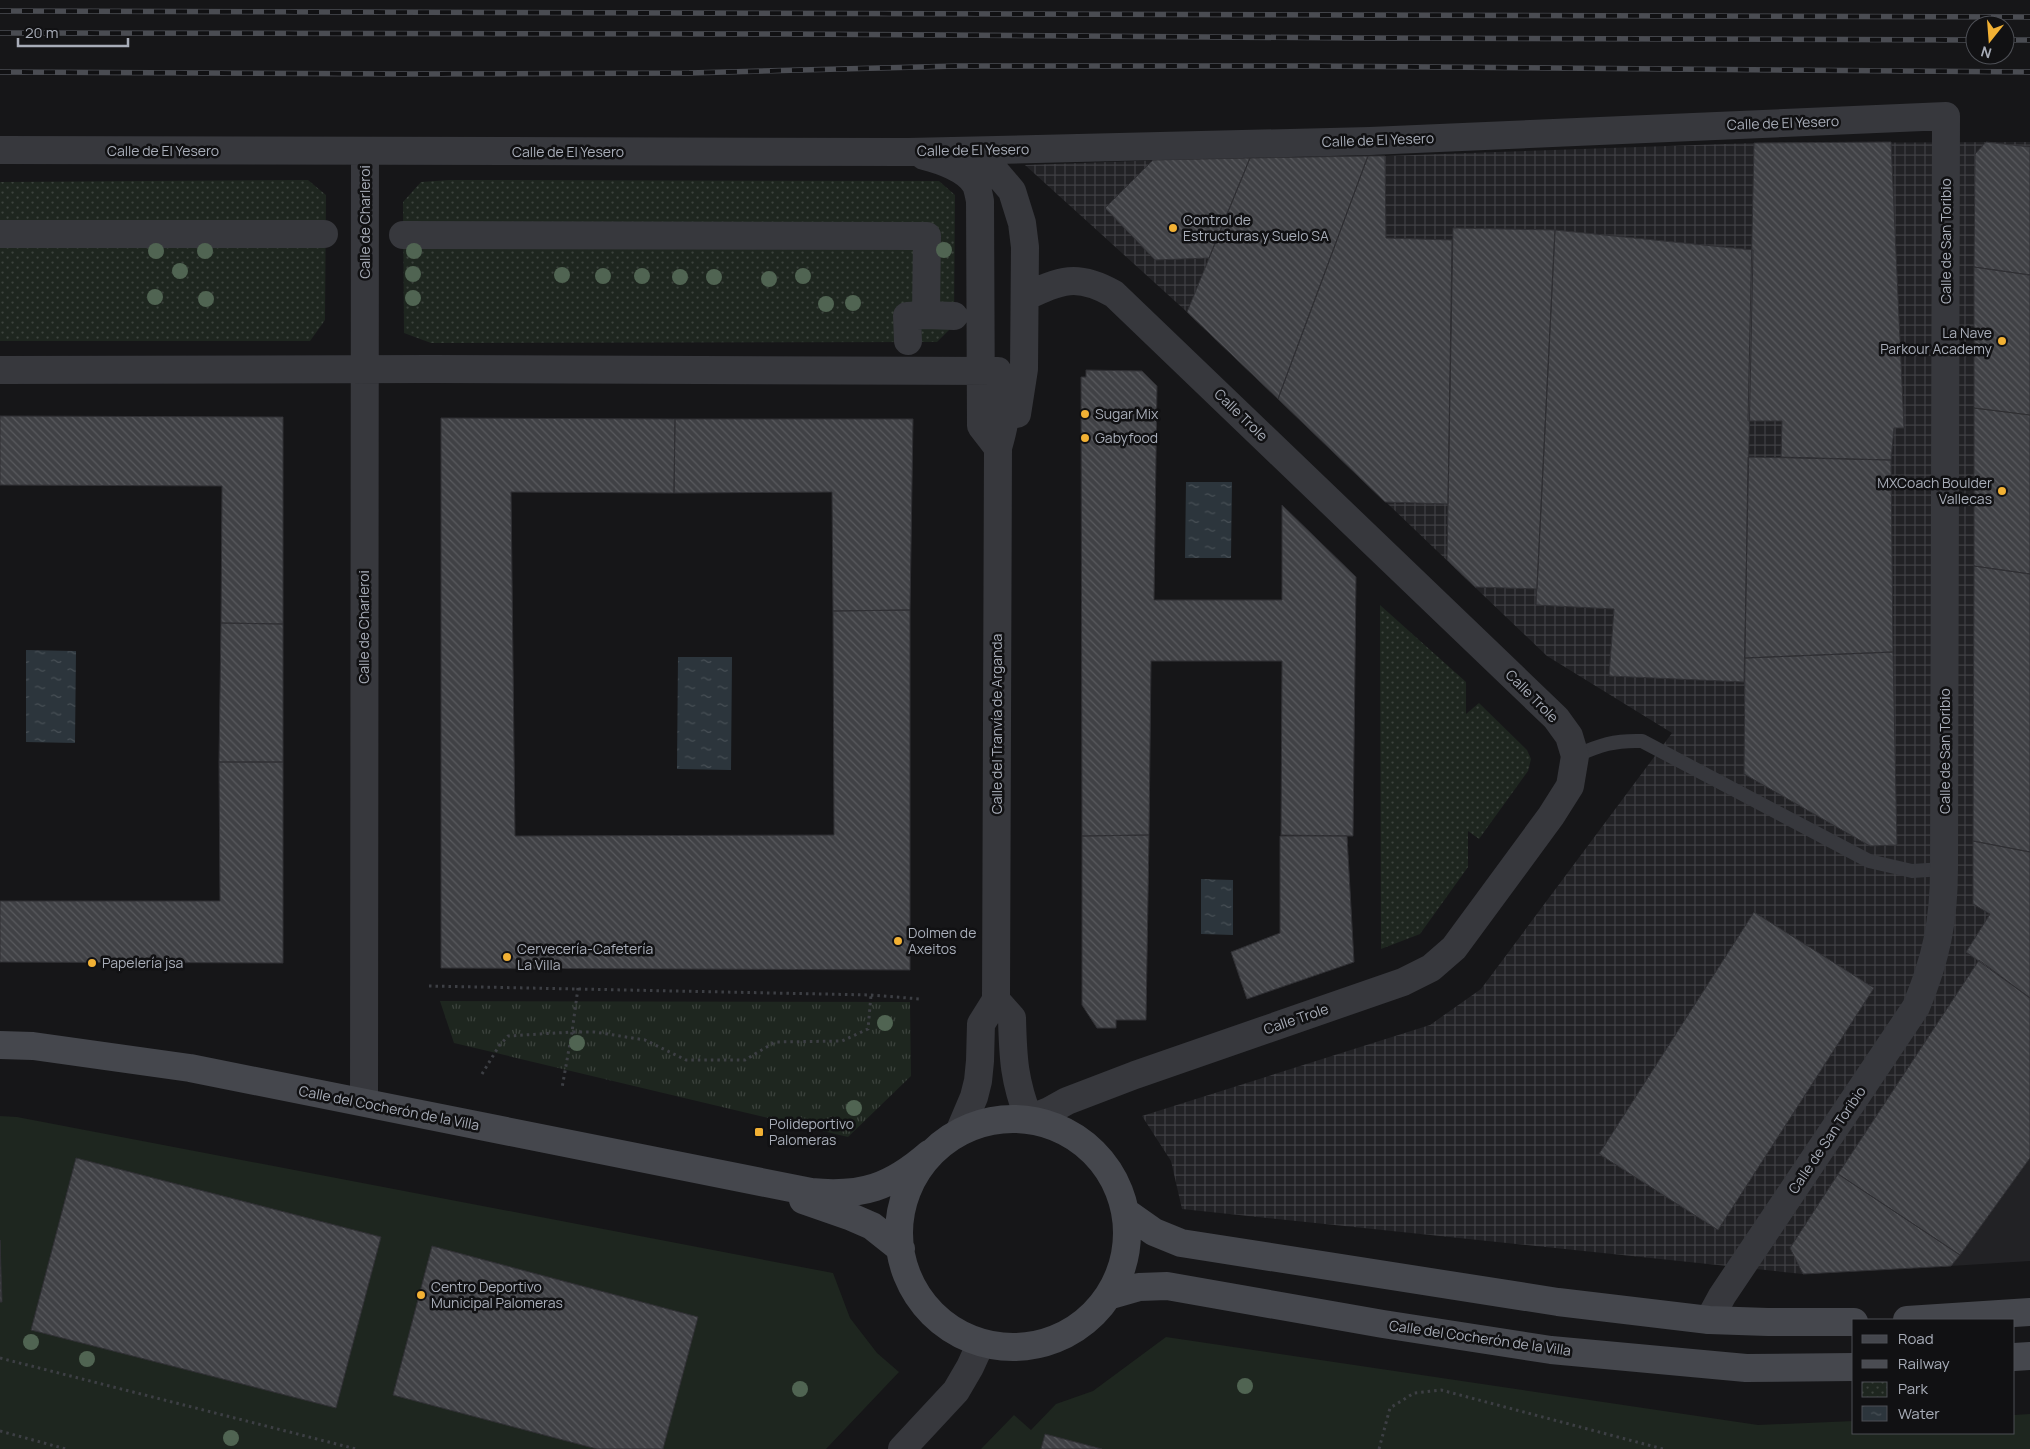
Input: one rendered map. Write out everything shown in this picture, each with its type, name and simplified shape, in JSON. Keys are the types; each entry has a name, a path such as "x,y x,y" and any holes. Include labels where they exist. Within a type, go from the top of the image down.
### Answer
{"street":[{"name":"Calle de El Yesero","path":"0,150 908,152 1370,141 1946,116"},
{"name":"Calle de San Toribio","path":"1709,1320 1747,1259 1916,1007 1929,976 1939,941 1944,898 1946,116"},
{"path":"958,151 979,158 995,171 1012,192 1022,223 1025,247 1024,369 1020,406 1014,425 998,448"},
{"name":"Calle de Charleroi","path":"364,1102 365,152"},
{"path":"0,370 364,369 981,372 980,210 975,184 962,172 938,160 908,152"},
{"path":"0,234 324,234"},
{"path":"403,235 927,236 926,315"},
{"name":"Calle Trole","path":"1025,297 1051,285 1075,280 1096,284 1114,294 1556,718 1570,736 1575,756 1570,786 1552,816 1454,948 1431,968 1403,982 1118,1081 1067,1101 1029,1119"},
{"path":"908,341 907,316 954,316"},
{"name":"Calle del Tranvía de Arganda","path":"981,372 998,371 1005,387 1005,423 998,448 996,1000"},
{"path":"960,1130 974,1097 978,1081 981,1024 996,1000 1012,1018 1014,1064 1019,1094 1029,1119"},
{"name":"Calle del Cocherón de la Villa","path":"0,1045 33,1046 190,1068 776,1186 828,1194 872,1189 908,1172 960,1130 982,1122 1029,1119 1061,1128 1092,1149 1114,1178 1127,1213 1128,1241 1123,1269 1111,1295"},
{"path":"929,1154 908,1186 898,1224 900,1249 902,1262 918,1298 946,1326 981,1343 1018,1348 1054,1340 1086,1322 1111,1295"},
{"name":"Calle del Cocherón de la Villa","path":"776,1186 793,1198 840,1213 872,1226 900,1249"},
{"path":"1127,1213 1154,1232 1181,1243 1558,1302 1709,1320 1852,1322"},
{"name":"Calle del Cocherón de la Villa","path":"1111,1295 1139,1287 1167,1286 1383,1324 1551,1350 1746,1368 1852,1367"},
{"path":"1922,1319 2030,1312"},
{"path":"902,1449 956,1391 981,1343"},
{"path":"2015,1358 2030,1356"}],"lane":[{"path":"1575,756 1619,740 1642,741 1869,861 1912,871 1944,869"}],"path":[{"path":"430,986 871,995 920,999"},
{"path":"562,1088 578,988"},
{"path":"482,1074 499,1046 508,1036 596,1032 645,1040 686,1060 745,1060 775,1042 842,1041 868,1029 871,995"},
{"path":"0,1358 356,1449"},
{"path":"1379,1449 1390,1408 1414,1393 1441,1390 1663,1449"},
{"path":"0,1431 66,1449"}],"shaded area":[{"path":"2030,142 2030,1158 1951,1266 1803,1274 1182,1209 1171,1161 1142,1116 1430,1025 1481,989 1672,733 1547,656 1187,312 1025,165 1220,158 1385,156 1754,143"},
{"path":"2030,1158 2030,1261 1951,1266"}],"green space":[{"path":"308,180 326,195 325,320 310,341 0,341 0,182"},
{"path":"449,180 939,181 955,195 954,325 937,342 431,343 404,333 403,202 421,182"},
{"path":"1380,605 1466,682 1466,714 1479,703 1527,750 1531,759 1528,771 1479,839 1468,831 1468,867 1420,934 1381,949"},
{"path":"440,1001 910,1002 911,1076 848,1137 454,1043"},
{"name":"Centro Deportivo Municipal Palomeras","path":"0,1116 17,1117 833,1273 850,1318 877,1353 899,1372 826,1449 0,1449"},
{"path":"1166,1337 1758,1425 1852,1421 1852,1434 2015,1434 2015,1415 2030,1414 2030,1449 981,1449 1014,1415 1031,1430 1056,1404 1093,1391"}],"water":[{"path":"1186,482 1232,482 1231,558 1185,558"},
{"path":"26,650 76,651 75,743 26,742"},
{"path":"678,657 732,657 731,770 677,769"},
{"path":"1201,879 1233,880 1233,935 1201,934"}],"building":[{"path":"1891,142 1904,428 1894,428 1891,460 1781,457 1782,421 1748,421 1754,143"},
{"path":"1986,142 2030,147 2030,275 1974,267 1975,154"},
{"path":"1368,156 1278,399 1187,312 1250,158"},
{"path":"1368,156 1385,156 1386,238 1452,240 1448,504 1385,502 1278,399"},
{"name":"Control de Estructuras y Suelo SA","path":"1250,158 1209,258 1155,260 1105,208 1153,160"},
{"path":"1453,228 1555,230 1537,589 1475,587 1447,560"},
{"path":"1555,230 1753,250 1744,682 1609,676 1614,609 1536,605"},
{"name":"La Nave Parkour Academy","path":"1974,267 2030,275 2030,415 1974,408"},
{"path":"1086,370 1142,371 1157,386 1154,600 1282,600 1282,505 1356,577 1353,836 1281,835 1282,661 1151,661 1149,835 1082,836 1081,377 1086,377"},
{"name":"MXCoach Boulder Vallecas","path":"1974,408 2030,415 2030,574 1974,566"},
{"path":"0,416 283,417 283,624 221,623 222,486 0,485"},
{"path":"441,418 675,419 674,493 511,492 515,836 834,835 833,611 910,610 910,970 441,968"},
{"path":"675,419 913,419 910,610 833,611 832,492 674,493"},
{"path":"1748,457 1891,460 1893,652 1745,658"},
{"path":"1974,566 2030,574 2030,852 1973,841"},
{"path":"221,623 283,624 283,762 219,762"},
{"path":"1893,652 1897,845 1870,846 1744,774 1745,658"},
{"path":"219,762 283,762 283,963 0,962 0,901 220,901"},
{"path":"1149,835 1146,1020 1116,1020 1116,1028 1097,1028 1082,1005 1082,836"},
{"path":"1280,836 1347,836 1354,962 1247,999 1231,952 1280,933"},
{"path":"1973,841 2030,852 2030,998 1966,952 1990,914 1973,904"},
{"path":"1754,912 1874,988 1718,1230 1599,1154"},
{"path":"1979,960 2030,998 2030,1158 1960,1255 1838,1174"},
{"path":"76,1158 381,1237 336,1408 31,1330"},
{"path":"1838,1174 1960,1255 1951,1266 1803,1274 1790,1248"},
{"path":"0,1240 2,1302 0,1302"},
{"path":"432,1246 698,1317 663,1449 597,1449 393,1395"},
{"path":"1045,1434 1102,1449 1041,1449"}],"railway":[{"path":"0,11 2030,17"},
{"path":"0,33 787,34 1965,40"},
{"path":"2015,40 2030,40"},
{"path":"0,72 689,73 958,66 1309,66 2030,72"}],"place":[{"name":"Control de Estructuras y Suelo SA","path":"1173,228"},
{"name":"La Nave Parkour Academy","path":"2002,341"},
{"name":"Sugar Mix","path":"1085,414"},
{"name":"Gabyfood","path":"1085,438"},
{"name":"MXCoach Boulder Vallecas","path":"2002,491"},
{"name":"Dolmen de Axeitos","path":"898,941"},
{"name":"Cervecería-Cafetería La Villa","path":"507,957"},
{"name":"Papelería jsa","path":"92,963"},
{"name":"Polideportivo Palomeras","path":"759,1132"},
{"name":"Centro Deportivo Municipal Palomeras","path":"421,1295"}]}
